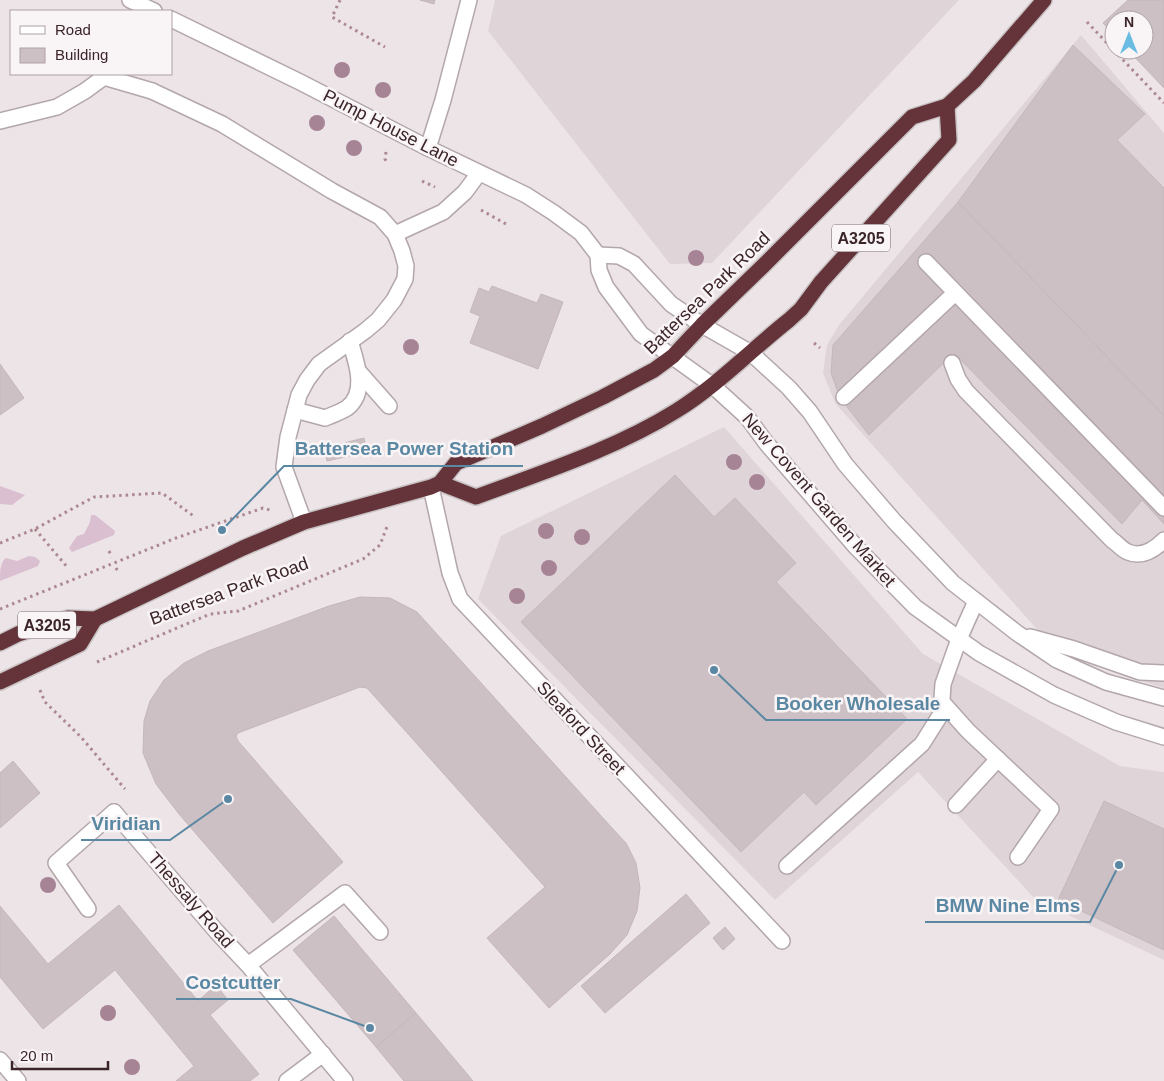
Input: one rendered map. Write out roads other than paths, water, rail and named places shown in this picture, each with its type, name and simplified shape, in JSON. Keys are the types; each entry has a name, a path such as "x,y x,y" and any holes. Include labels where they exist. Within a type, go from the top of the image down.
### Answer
{"highway":[{"name":"Battersea Park Road","path":"96,620 243,548 304,522 436,485 456,463 542,426 654,370 673,356 912,117 947,106 974,81 1044,0"},
{"name":"A3205","path":"436,485 476,497 565,464 624,439 676,411 713,386 801,309 822,282 949,140 947,106"},
{"name":"A3205","path":"0,643 18,634 68,618 96,620 80,644 0,682"}],"street":[{"path":"130,0 152,10"},
{"path":"428,148 443,100 469,0"},
{"name":"Pump House Lane","path":"172,19 536,200 581,234 598,255 600,270 606,287 621,309 641,334 673,356"},
{"path":"0,120 57,107 86,92 101,75 152,92 222,124 380,218 395,234 406,266 405,279 394,300 378,320 319,364 299,395 286,446 284,467 304,522"},
{"path":"395,234 443,212 465,192 479,173"},
{"path":"598,255 619,256 634,264 671,304 702,325 751,352 789,388 810,412 846,464 894,521 953,583 1017,633 1057,660 1106,682 1164,698"},
{"path":"926,262 1164,508"},
{"path":"844,397 956,293"},
{"path":"296,410 325,418 348,407 358,392 359,372 350,341"},
{"name":"New Covent Garden Market","path":"673,356 713,386 747,417 856,547 915,607 979,653 1054,695 1116,722 1164,737"},
{"path":"952,363 958,379 966,391 1112,540 1128,552 1142,553 1154,550 1164,540"},
{"path":"359,372 389,406"},
{"name":"Sleaford Street","path":"436,485 450,573 460,599 782,941"},
{"path":"787,866 922,744 942,714 943,684 959,639 976,601"},
{"path":"1017,633 1074,649 1140,672 1164,673"},
{"path":"942,702 968,731 1051,810 1018,857"},
{"path":"956,805 998,759"},
{"name":"Thessaly Road","path":"88,909 56,863 114,812 217,932 248,965 345,1081"},
{"path":"248,965 346,893 380,932"},
{"path":"287,1081 324,1054"},
{"path":"0,1060 18,1081"}],"place":[{"name":"Battersea Power Station","path":"222,530"},
{"name":"Booker Wholesale","path":"714,670"},
{"name":"Viridian","path":"228,799"},
{"name":"BMW Nine Elms","path":"1119,865"},
{"name":"Costcutter","path":"370,1028"}]}
